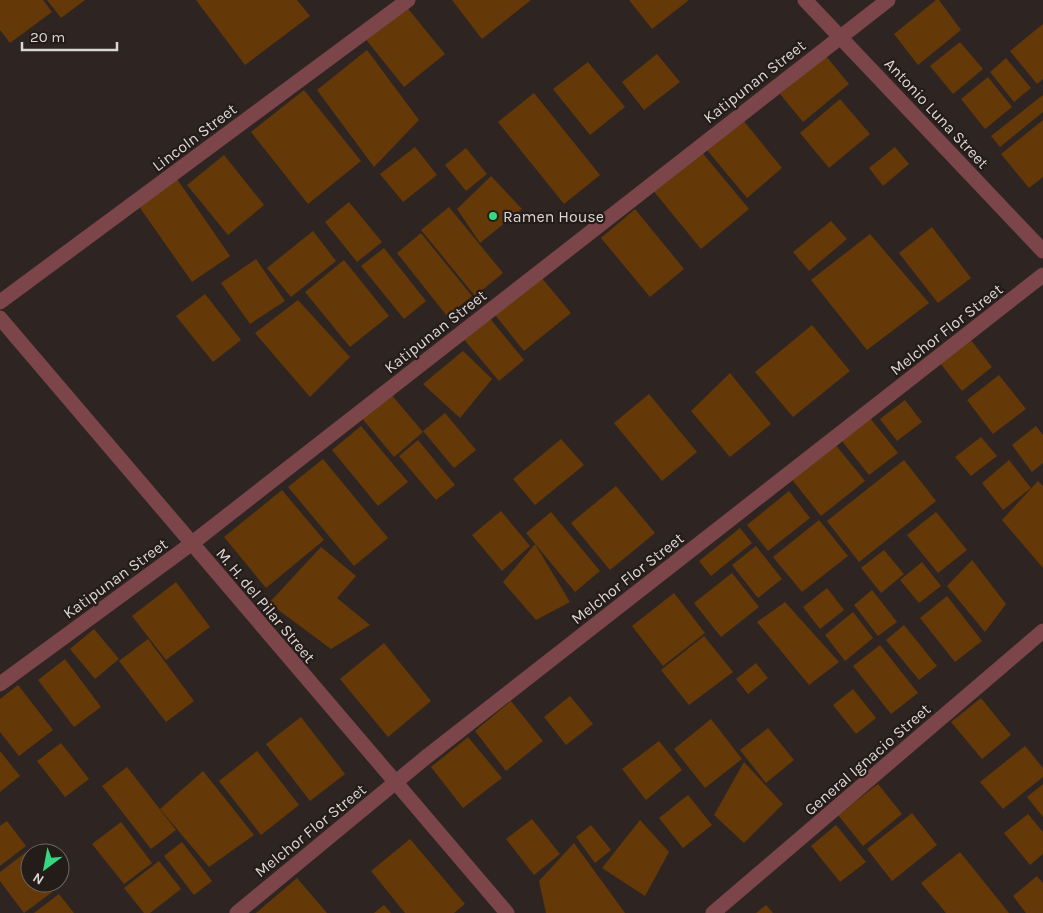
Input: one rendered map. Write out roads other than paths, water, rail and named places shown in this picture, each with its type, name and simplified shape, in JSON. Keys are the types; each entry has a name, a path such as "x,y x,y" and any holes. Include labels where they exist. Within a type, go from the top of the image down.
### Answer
{"street":[{"name":"Lincoln Street","path":"0,302 408,0"},
{"name":"Antonio Luna Street","path":"805,0 1043,251"},
{"name":"Katipunan Street","path":"0,684 191,544 888,0"},
{"name":"Melchor Flor Street","path":"236,913 396,783 1043,275"},
{"name":"M. H. del Pilar Street","path":"0,318 507,913"},
{"name":"General Ignacio Street","path":"713,913 1043,631"}],"place":[{"name":"Ramen House","path":"493,216"}]}
